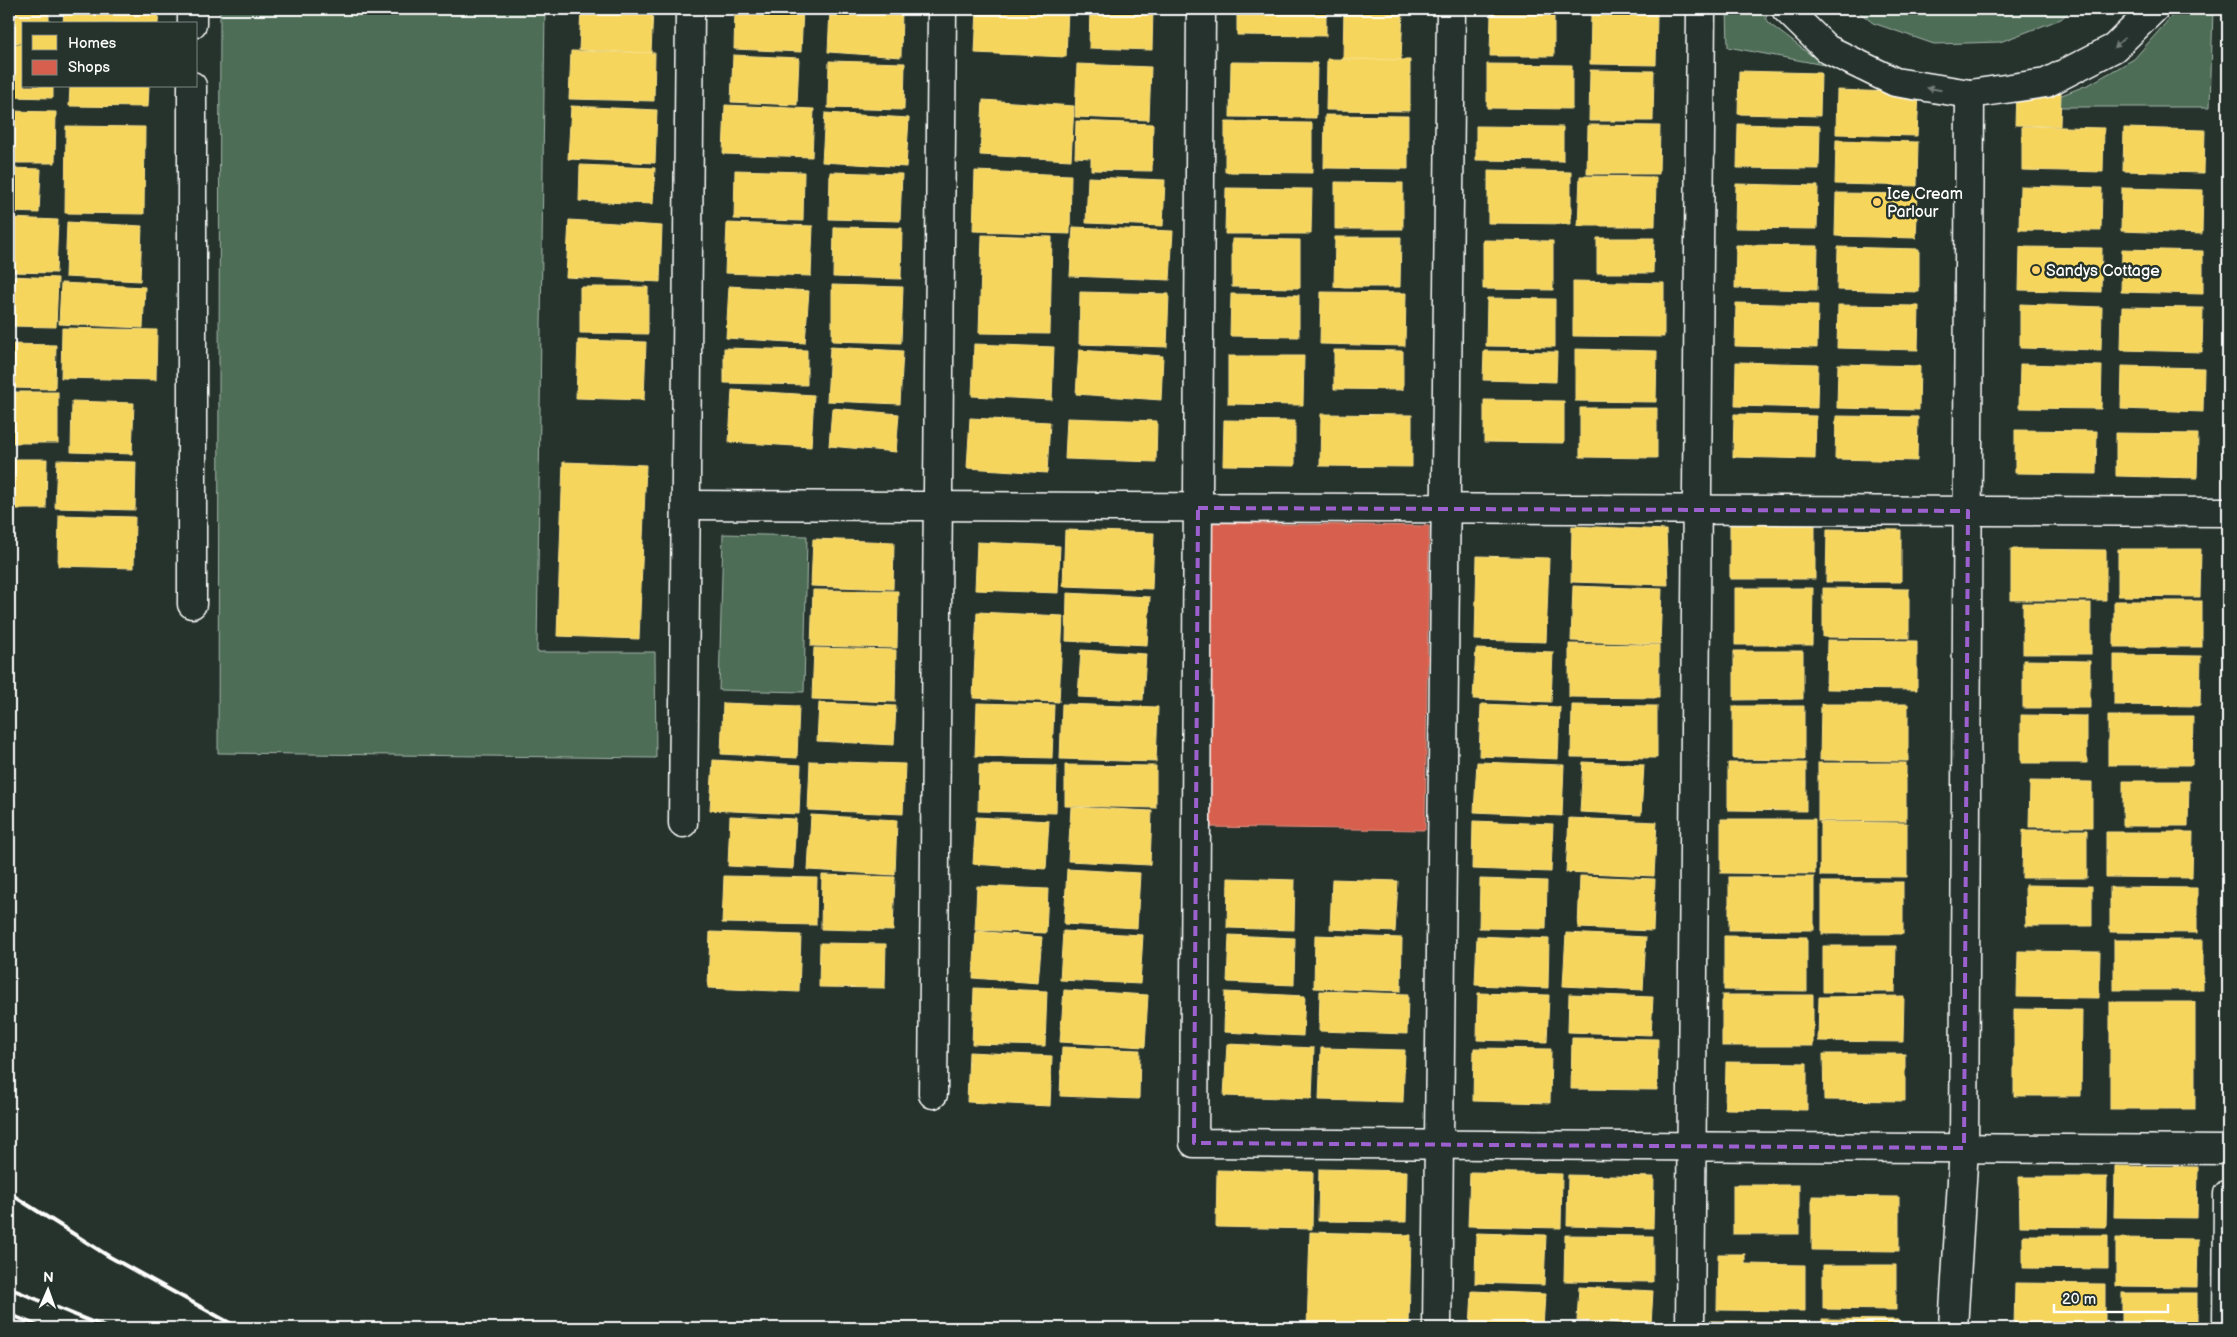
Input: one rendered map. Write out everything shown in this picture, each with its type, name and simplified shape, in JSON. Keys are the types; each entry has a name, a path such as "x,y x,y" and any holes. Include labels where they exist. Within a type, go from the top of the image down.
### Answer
{"street":[{"path":"192,9 192,22"},
{"path":"683,823 690,9"},
{"path":"933,1094 942,9"},
{"path":"1201,9 1194,1143 2228,1150"},
{"path":"1437,1328 1451,9"},
{"path":"1690,1328 1701,9"},
{"path":"1786,9 1827,49 1895,82 1970,94 2046,83 2114,48 2154,9"},
{"path":"192,88 192,604"},
{"path":"1953,1328 1964,1148 1970,94"},
{"path":"686,506 2228,512"},
{"path":"2227,1328 2228,1194"}],"highlighted area":[{"path":"1198,508 1968,511 1964,1148 1194,1143"}],"green space":[{"path":"220,9 545,9 537,652 655,652 656,758 218,753"},
{"path":"1727,9 1759,9 1771,25 1824,65 1728,47"},
{"path":"1855,9 2072,9 2061,19 2000,42 1934,44 1873,23"},
{"path":"2178,9 2213,9 2210,107 2031,107 2090,84 2134,59"},
{"path":"723,534 807,536 804,692 719,690"}],"building: Homes":[{"path":"9,9 49,9 49,22 22,22 22,43 9,42"},
{"path":"64,9 159,9 158,22 63,22"},
{"path":"581,9 653,9 651,53 579,50"},
{"path":"735,9 803,9 801,52 734,49"},
{"path":"830,9 902,9 901,57 828,52"},
{"path":"977,9 1068,9 1066,57 975,53"},
{"path":"1090,9 1153,9 1152,50 1089,48"},
{"path":"1237,9 1326,9 1326,36 1237,35"},
{"path":"1344,9 1403,9 1401,60 1343,59"},
{"path":"1491,13 1554,14 1554,56 1490,56"},
{"path":"1591,14 1657,14 1656,65 1590,64"},
{"path":"9,44 22,44 22,88 53,88 53,98 9,97"},
{"path":"571,51 655,53 654,101 569,99"},
{"path":"733,55 799,58 797,105 731,102"},
{"path":"1327,59 1410,60 1410,111 1326,110"},
{"path":"829,61 905,63 904,110 828,108"},
{"path":"1231,62 1317,63 1316,118 1230,117"},
{"path":"1077,64 1151,67 1149,120 1075,117"},
{"path":"1487,64 1572,65 1572,109 1487,108"},
{"path":"1590,70 1654,71 1653,121 1589,121"},
{"path":"1739,71 1821,73 1820,116 1738,114"},
{"path":"70,88 149,88 148,107 69,106"},
{"path":"1837,90 1919,93 1917,136 1836,134"},
{"path":"2016,91 2061,92 2060,126 2015,125"},
{"path":"983,100 1074,106 1071,160 980,155"},
{"path":"725,105 814,109 812,157 723,154"},
{"path":"571,106 657,110 655,163 568,159"},
{"path":"9,111 56,112 55,163 9,163"},
{"path":"825,113 909,118 906,167 822,162"},
{"path":"1325,115 1408,116 1408,169 1324,168"},
{"path":"1076,121 1153,124 1152,171 1091,170 1091,158 1075,157"},
{"path":"1225,122 1312,123 1312,173 1225,172"},
{"path":"1738,124 1820,126 1819,169 1737,168"},
{"path":"1588,125 1660,126 1659,174 1587,174"},
{"path":"66,126 145,127 144,214 65,213"},
{"path":"1476,126 1563,127 1563,161 1476,160"},
{"path":"2022,126 2104,128 2103,172 2022,170"},
{"path":"2124,128 2205,130 2204,173 2123,171"},
{"path":"1836,140 1918,142 1917,186 1835,184"},
{"path":"580,165 655,168 653,204 579,201"},
{"path":"9,168 41,169 39,213 9,212"},
{"path":"735,170 804,172 803,221 734,219"},
{"path":"1488,170 1571,172 1571,224 1488,223"},
{"path":"975,171 1071,175 1070,234 973,231"},
{"path":"830,172 902,174 900,221 829,219"},
{"path":"1580,176 1656,177 1655,226 1578,226"},
{"path":"1088,177 1165,180 1163,226 1086,223"},
{"path":"1335,182 1403,183 1403,229 1335,229"},
{"path":"1736,184 1818,186 1817,229 1735,228"},
{"path":"2020,186 2102,188 2101,231 2019,230"},
{"path":"1226,188 1312,189 1311,234 1225,234"},
{"path":"2122,188 2203,190 2202,234 2121,231"},
{"path":"1836,193 1918,194 1916,238 1835,236"},
{"path":"9,218 58,220 56,273 9,272"},
{"path":"569,220 662,226 660,282 566,277"},
{"path":"67,222 142,226 140,281 65,277"},
{"path":"727,223 813,226 811,276 725,273"},
{"path":"834,227 902,228 901,279 833,277"},
{"path":"1073,227 1173,231 1170,280 1070,276"},
{"path":"982,235 1052,237 1050,334 979,333"},
{"path":"1335,237 1401,237 1400,287 1334,287"},
{"path":"1597,238 1654,238 1653,273 1597,273"},
{"path":"1232,239 1300,240 1300,288 1232,287"},
{"path":"1483,240 1553,241 1553,290 1483,289"},
{"path":"1736,245 1818,246 1817,290 1735,288"},
{"path":"1838,247 1919,249 1919,292 1837,290"},
{"path":"2020,247 2102,248 2101,292 2019,290"},
{"path":"2122,249 2203,251 2203,294 2121,292"},
{"path":"9,276 58,278 56,327 9,326"},
{"path":"1573,281 1664,283 1664,337 1573,336"},
{"path":"61,283 145,287 143,328 59,324"},
{"path":"832,285 903,287 901,343 832,341"},
{"path":"729,286 809,291 805,343 726,338"},
{"path":"580,287 648,287 648,334 580,333"},
{"path":"1080,292 1169,294 1167,347 1079,344"},
{"path":"1321,292 1406,293 1405,346 1320,344"},
{"path":"1231,294 1299,295 1299,337 1230,336"},
{"path":"1487,298 1555,299 1555,347 1486,346"},
{"path":"1736,303 1818,305 1817,348 1735,346"},
{"path":"2020,304 2102,307 2101,350 2020,348"},
{"path":"1838,305 1919,306 1918,350 1837,348"},
{"path":"2122,307 2203,308 2202,352 2121,350"},
{"path":"62,328 157,330 156,380 61,378"},
{"path":"578,340 646,342 644,400 576,398"},
{"path":"9,344 56,345 55,389 9,388"},
{"path":"974,344 1054,347 1052,400 972,396"},
{"path":"830,347 903,351 900,404 827,401"},
{"path":"724,348 807,350 807,385 724,383"},
{"path":"1575,349 1657,351 1656,402 1575,401"},
{"path":"1079,350 1163,356 1161,400 1076,394"},
{"path":"1334,350 1403,351 1403,390 1334,389"},
{"path":"1484,351 1557,352 1556,382 1483,380"},
{"path":"1228,356 1304,356 1303,405 1228,404"},
{"path":"1736,362 1818,364 1817,408 1735,406"},
{"path":"1838,364 1920,366 1919,410 1837,408"},
{"path":"2020,364 2102,366 2101,409 2019,408"},
{"path":"2122,366 2204,368 2203,412 2121,409"},
{"path":"732,390 814,395 811,447 729,442"},
{"path":"9,392 58,392 58,443 9,443"},
{"path":"1484,400 1564,401 1564,443 1484,442"},
{"path":"72,401 134,403 132,454 71,452"},
{"path":"832,408 899,414 896,452 829,446"},
{"path":"1580,408 1657,408 1657,458 1580,457"},
{"path":"1321,414 1412,415 1412,467 1320,466"},
{"path":"1734,414 1816,416 1815,459 1733,457"},
{"path":"1836,416 1918,417 1917,461 1835,459"},
{"path":"970,418 1050,422 1047,473 967,468"},
{"path":"1067,418 1157,421 1156,462 1065,459"},
{"path":"1224,420 1295,421 1295,466 1223,465"},
{"path":"2015,430 2097,431 2096,474 2015,473"},
{"path":"2116,433 2198,434 2197,478 2116,476"},
{"path":"9,459 47,459 46,509 9,509"},
{"path":"57,460 136,462 135,510 55,508"},
{"path":"563,462 646,465 639,639 557,636"},
{"path":"59,515 135,517 134,568 58,566"},
{"path":"1730,524 1815,524 1815,579 1730,579"},
{"path":"1572,526 1666,530 1668,585 1571,582"},
{"path":"1827,529 1901,530 1901,582 1826,582"},
{"path":"1065,530 1154,533 1152,589 1063,586"},
{"path":"813,539 894,542 893,589 811,586"},
{"path":"977,542 1060,546 1058,593 975,590"},
{"path":"2011,549 2106,550 2106,600 2011,600"},
{"path":"2118,549 2201,549 2200,597 2118,596"},
{"path":"1477,556 1549,558 1546,642 1475,640"},
{"path":"1573,586 1662,589 1660,644 1571,641"},
{"path":"1735,588 1813,588 1812,645 1735,645"},
{"path":"1823,588 1909,589 1909,638 1823,637"},
{"path":"813,590 898,591 897,648 811,646"},
{"path":"1067,593 1150,597 1147,645 1066,641"},
{"path":"2114,601 2202,601 2202,647 2114,647"},
{"path":"2023,603 2091,603 2091,654 2023,654"},
{"path":"977,612 1063,616 1059,702 973,698"},
{"path":"1827,640 1917,641 1917,690 1826,689"},
{"path":"1569,644 1659,645 1659,698 1569,697"},
{"path":"814,648 896,650 895,702 812,699"},
{"path":"1476,649 1553,652 1551,702 1473,699"},
{"path":"1081,650 1146,654 1143,700 1078,697"},
{"path":"1734,651 1803,651 1803,699 1734,700"},
{"path":"2114,655 2201,656 2200,706 2114,705"},
{"path":"2023,660 2090,661 2090,708 2023,708"},
{"path":"723,703 799,706 797,758 721,754"},
{"path":"819,703 896,706 894,745 817,741"},
{"path":"977,703 1054,705 1052,758 975,756"},
{"path":"1062,704 1158,707 1156,762 1060,759"},
{"path":"1481,704 1560,707 1558,759 1479,756"},
{"path":"1821,704 1908,704 1908,761 1820,760"},
{"path":"1572,705 1657,706 1657,758 1571,757"},
{"path":"1733,706 1804,706 1804,760 1733,759"},
{"path":"2021,715 2087,716 2087,763 2021,763"},
{"path":"2108,716 2193,716 2192,765 2108,765"},
{"path":"713,760 801,765 799,814 710,810"},
{"path":"810,761 905,764 903,814 808,810"},
{"path":"1477,762 1564,765 1562,816 1474,812"},
{"path":"1583,762 1644,765 1641,815 1580,812"},
{"path":"1728,763 1806,763 1806,811 1728,810"},
{"path":"1818,763 1906,763 1906,821 1818,821"},
{"path":"979,765 1057,766 1056,813 978,811"},
{"path":"1065,765 1156,766 1156,808 1065,806"},
{"path":"2030,781 2092,782 2092,827 2029,827"},
{"path":"2123,781 2189,781 2188,826 2123,826"},
{"path":"1071,807 1152,811 1150,865 1068,861"},
{"path":"811,815 897,820 895,875 808,870"},
{"path":"730,816 796,819 793,869 728,866"},
{"path":"976,817 1049,821 1046,869 973,864"},
{"path":"1569,818 1657,822 1654,876 1566,872"},
{"path":"1721,819 1815,819 1815,874 1721,873"},
{"path":"1473,821 1553,824 1551,872 1472,869"},
{"path":"1820,822 1907,823 1907,877 1820,876"},
{"path":"2023,830 2087,830 2087,878 2022,878"},
{"path":"2106,832 2193,832 2192,878 2106,877"},
{"path":"1067,869 1140,873 1137,928 1064,924"},
{"path":"822,875 895,877 893,931 821,929"},
{"path":"724,876 817,878 816,925 722,923"},
{"path":"1580,876 1655,879 1653,931 1578,928"},
{"path":"1729,877 1814,877 1814,930 1729,930"},
{"path":"1228,878 1295,880 1294,930 1227,928"},
{"path":"1332,879 1398,881 1395,932 1330,929"},
{"path":"1480,879 1547,881 1546,929 1479,928"},
{"path":"1822,882 1903,882 1903,934 1822,934"},
{"path":"2025,885 2092,886 2092,926 2026,926"},
{"path":"977,886 1048,889 1046,933 975,930"},
{"path":"2110,887 2197,888 2197,933 2110,932"},
{"path":"976,931 1042,937 1038,983 973,978"},
{"path":"1063,931 1143,935 1140,984 1060,980"},
{"path":"710,932 801,935 799,992 708,988"},
{"path":"1566,933 1646,937 1643,990 1563,986"},
{"path":"1229,935 1295,938 1294,985 1227,982"},
{"path":"1315,935 1402,938 1401,991 1314,988"},
{"path":"1477,936 1549,939 1548,988 1475,985"},
{"path":"1724,936 1807,937 1807,991 1724,990"},
{"path":"2114,940 2203,940 2203,990 2114,990"},
{"path":"820,943 886,944 885,988 819,987"},
{"path":"1823,946 1896,946 1895,992 1823,992"},
{"path":"2018,951 2100,952 2099,998 2017,997"},
{"path":"974,988 1047,991 1045,1046 972,1044"},
{"path":"1064,990 1148,995 1145,1047 1060,1042"},
{"path":"1320,991 1408,994 1407,1034 1319,1031"},
{"path":"1225,992 1305,996 1303,1036 1224,1032"},
{"path":"1478,993 1549,995 1547,1042 1477,1040"},
{"path":"1569,994 1653,997 1651,1035 1568,1032"},
{"path":"1722,995 1813,995 1813,1046 1722,1046"},
{"path":"1904,996 1903,1042 1818,1041 1819,997"},
{"path":"2110,1002 2195,1002 2195,1109 2110,1109"},
{"path":"2014,1009 2082,1010 2081,1096 2014,1096"},
{"path":"1572,1038 1658,1039 1657,1090 1571,1089"},
{"path":"1227,1044 1314,1048 1312,1099 1224,1096"},
{"path":"1062,1047 1140,1050 1139,1099 1060,1096"},
{"path":"1321,1048 1405,1050 1403,1102 1319,1100"},
{"path":"1474,1048 1551,1049 1550,1103 1473,1101"},
{"path":"969,1052 1052,1056 1050,1106 967,1102"},
{"path":"1823,1054 1905,1054 1905,1101 1824,1100"},
{"path":"1726,1062 1807,1063 1807,1110 1725,1109"},
{"path":"2115,1166 2198,1167 2197,1218 2114,1217"},
{"path":"1319,1169 1407,1171 1406,1222 1318,1221"},
{"path":"1217,1170 1313,1172 1312,1229 1216,1227"},
{"path":"1470,1172 1562,1174 1561,1228 1468,1226"},
{"path":"1568,1175 1654,1177 1653,1228 1567,1226"},
{"path":"2019,1177 2107,1177 2106,1227 2020,1226"},
{"path":"1733,1185 1799,1185 1799,1234 1733,1234"},
{"path":"1812,1196 1899,1197 1899,1251 1812,1250"},
{"path":"1310,1232 1411,1235 1409,1328 1307,1328"},
{"path":"1476,1233 1546,1235 1544,1285 1475,1283"},
{"path":"1565,1235 1653,1236 1653,1282 1564,1281"},
{"path":"2023,1235 2108,1235 2108,1269 2023,1268"},
{"path":"2116,1238 2198,1239 2197,1287 2116,1286"},
{"path":"1718,1254 1745,1254 1745,1264 1805,1265 1805,1311 1717,1310"},
{"path":"1823,1265 1896,1265 1896,1310 1823,1309"},
{"path":"2015,1283 2105,1284 2105,1328 2014,1328"},
{"path":"1579,1287 1653,1291 1651,1325 1577,1321"},
{"path":"1472,1291 1545,1294 1543,1328 1470,1328"},
{"path":"2122,1293 2197,1293 2197,1328 2122,1328"},
{"path":"1822,1319 1898,1320 1898,1328 1822,1328"},
{"path":"1711,1321 1809,1322 1809,1328 1711,1328"},
{"path":"1576,1325 1663,1328 1576,1328"}],"building: Shops":[{"path":"1208,523 1429,526 1425,830 1204,827"}],"railway":[{"path":"9,1193 110,1257 239,1328"},
{"path":"9,1288 107,1328"},
{"path":"9,1314 43,1328"}],"place":[{"name":"Ice Cream Parlour","path":"1877,202"},
{"name":"Sandys Cottage","path":"2036,270"}]}
